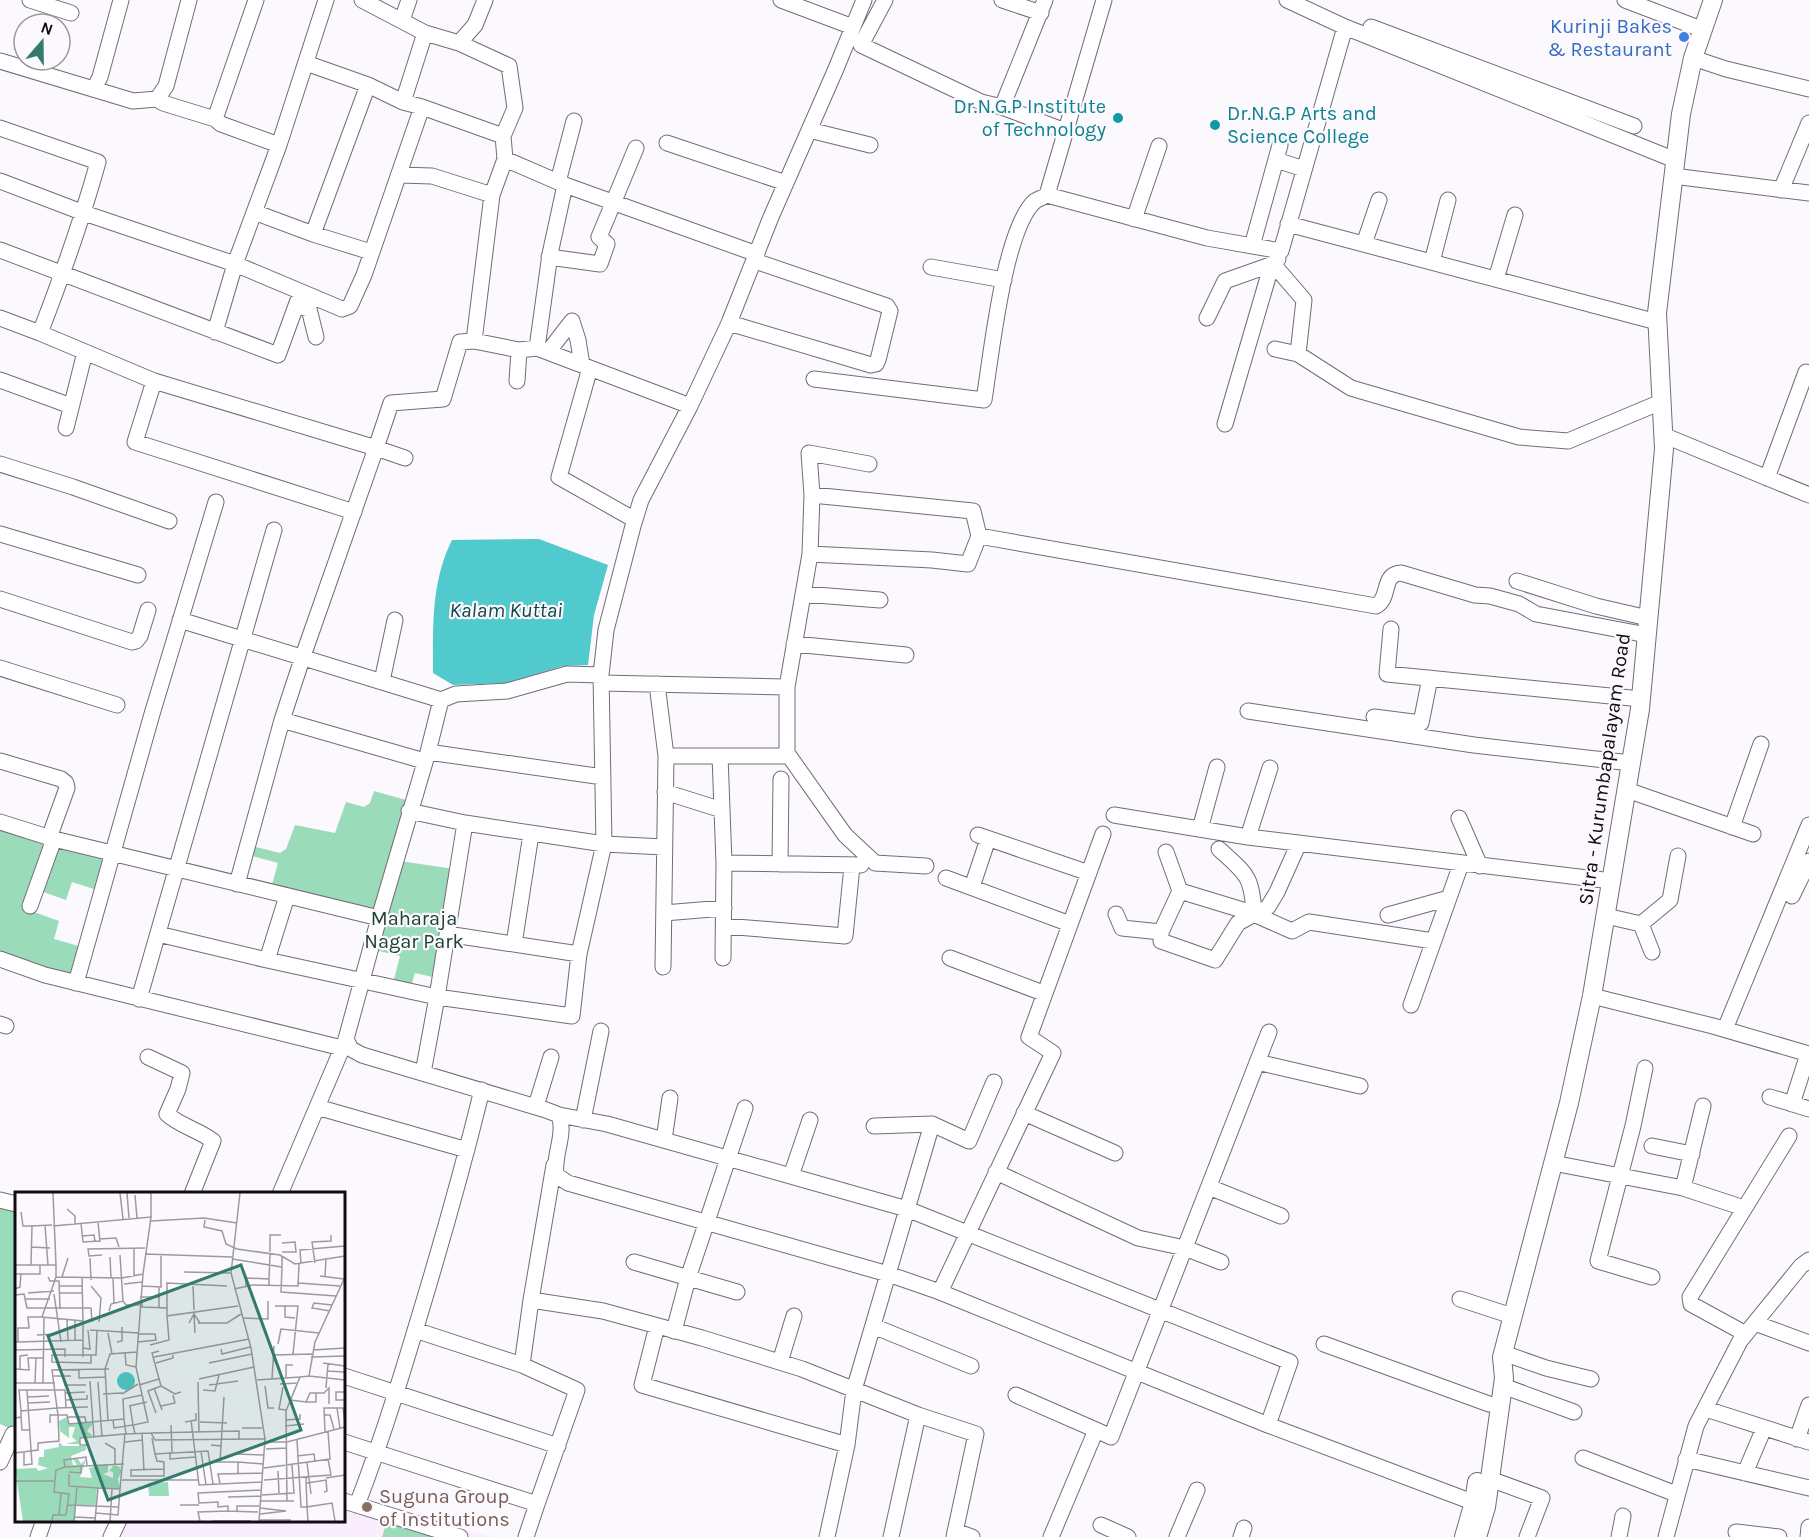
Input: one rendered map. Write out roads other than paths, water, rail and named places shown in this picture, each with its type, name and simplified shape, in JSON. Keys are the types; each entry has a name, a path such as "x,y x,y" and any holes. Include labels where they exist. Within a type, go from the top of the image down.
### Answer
{"main road":[{"name":"Sitra - Kurumbapalayam Road","path":"1475,1537 1480,1505 1490,1479 1503,1386 1502,1355 1569,1103 1592,996 1627,790 1641,699 1664,449 1657,322 1681,114 1701,29 1713,0"},
{"path":"1480,1505 1489,1404 1494,1375 1502,1355"}],"street":[{"path":"30,0 65,12"},
{"path":"94,89 100,77 121,0"},
{"path":"157,99 166,86 189,0"},
{"path":"214,119 256,0"},
{"path":"215,332 235,264 279,145 326,0"},
{"path":"362,0 425,33 459,43 509,66 514,108 503,136 505,159 492,195 474,340"},
{"path":"402,20 409,0"},
{"path":"459,43 475,25 485,0"},
{"path":"781,0 853,27"},
{"path":"158,934 437,997 572,1016 579,954 604,844 601,679 606,630 635,520 641,500 690,406 729,323 771,217 864,0"},
{"path":"885,0 861,45 981,102 1002,107 1065,130"},
{"path":"1002,0 1043,7 1002,107"},
{"path":"1047,195 1104,0"},
{"path":"1287,0 1674,168 1781,190 1809,193"},
{"path":"1311,0 1322,8 1634,126"},
{"path":"1625,0 1701,29"},
{"path":"1225,424 1288,224 1345,27"},
{"path":"403,102 425,33"},
{"path":"1693,58 1726,69 1809,89"},
{"path":"0,61 133,101 157,99 163,104 214,119 221,124 279,145"},
{"path":"306,63 403,102 503,136"},
{"path":"313,234 358,112 373,88"},
{"path":"298,299 342,309 350,306 364,275 422,107"},
{"path":"542,350 549,257 574,121"},
{"path":"1781,190 1809,122"},
{"path":"0,128 98,162 84,213 40,333"},
{"path":"809,130 870,145"},
{"path":"667,143 786,183"},
{"path":"1134,219 1160,146"},
{"path":"549,257 600,264 607,244 599,237 636,148"},
{"path":"1252,246 1278,152 1304,169"},
{"path":"505,159 562,184 887,306 890,311 878,360 876,364 871,365 729,323"},
{"path":"400,175 432,176 492,195"},
{"path":"0,181 84,213 235,264 298,299 309,309 316,337"},
{"path":"814,379 984,400 1007,260 1022,221 1035,201 1047,195 1207,238 1252,246 1277,258 1304,300 1298,354"},
{"path":"1364,244 1379,200"},
{"path":"1432,262 1448,200"},
{"path":"254,212 371,252"},
{"path":"1496,279 1515,215"},
{"path":"1288,224 1657,322"},
{"path":"0,250 278,355 298,299"},
{"path":"1207,318 1225,281 1277,258"},
{"path":"931,267 1004,280"},
{"path":"0,318 154,381 405,458"},
{"path":"542,350 572,321 586,367 559,477 635,520"},
{"path":"237,884 282,720 391,403 443,399 460,342 474,340 519,350 542,350 690,406"},
{"path":"1275,349 1298,354 1351,388 1519,437 1568,441 1661,402"},
{"path":"517,381 519,350"},
{"path":"66,428 85,352"},
{"path":"1767,478 1806,372"},
{"path":"0,380 71,406"},
{"path":"154,381 135,442 354,512"},
{"path":"1663,435 1809,495"},
{"path":"869,464 809,453 812,495 810,554 787,687 787,753 845,835 875,863"},
{"path":"0,464 74,487 169,521"},
{"path":"810,554 968,564 979,536 973,512 812,495"},
{"path":"76,983 216,502"},
{"path":"139,999 274,530"},
{"path":"0,534 138,575"},
{"path":"979,536 1376,606 1384,599 1389,578 1394,573 1401,573 1474,596 1490,596 1519,604 1536,614 1647,626"},
{"path":"1517,581 1596,606 1647,626"},
{"path":"803,594 880,600"},
{"path":"0,599 132,642 140,636 148,610"},
{"path":"180,620 441,700 456,694 507,691 567,675 657,684 787,687"},
{"path":"382,681 395,620"},
{"path":"1390,629 1387,674 1641,699"},
{"path":"794,644 906,655"},
{"path":"0,668 117,705"},
{"path":"1374,717 1421,723 1430,678"},
{"path":"657,684 666,756 663,967"},
{"path":"281,1192 344,1043 441,700"},
{"path":"1248,711 1474,745 1631,763"},
{"path":"282,720 426,756 603,777"},
{"path":"1732,827 1761,744"},
{"path":"666,756 787,756 787,753"},
{"path":"720,756 724,863 723,958"},
{"path":"0,761 61,779 66,783 67,788 30,906"},
{"path":"1200,829 1217,767"},
{"path":"1248,837 1270,768"},
{"path":"780,864 781,779"},
{"path":"1627,790 1753,834"},
{"path":"665,792 722,810"},
{"path":"409,811 531,834 604,844 664,847"},
{"path":"1114,815 1248,837 1612,881"},
{"path":"1459,818 1480,866"},
{"path":"0,822 114,854 379,918"},
{"path":"423,1073 465,823"},
{"path":"1725,1029 1809,825"},
{"path":"514,944 531,834"},
{"path":"940,1292 1053,1053 1029,1037 1043,993 1103,834"},
{"path":"972,887 983,837 1089,873"},
{"path":"1167,852 1180,891 1161,932 1161,941 1215,960 1238,923 1268,907 1299,843"},
{"path":"1219,849 1247,876 1253,894 1254,914"},
{"path":"1641,924 1670,900 1678,856"},
{"path":"1792,896 1809,861"},
{"path":"724,863 852,866 875,863 926,866"},
{"path":"1411,1005 1461,864"},
{"path":"724,926 845,936 852,866"},
{"path":"946,878 1070,924"},
{"path":"1180,891 1254,914 1292,931 1309,922 1433,941"},
{"path":"267,960 286,896"},
{"path":"1388,915 1449,898"},
{"path":"664,913 724,908"},
{"path":"1116,914 1122,928 1161,932"},
{"path":"1606,916 1641,924"},
{"path":"1641,924 1652,952"},
{"path":"447,934 579,954"},
{"path":"950,958 1043,993"},
{"path":"0,960 45,975 139,999 344,1043 362,1055 536,1106 559,1115 607,1124 907,1209 1290,1362 1268,1425"},
{"path":"1592,996 1725,1029 1808,1054 1792,1104"},
{"path":"583,1120 601,1031"},
{"path":"1016,1395 1111,1437 1269,1032"},
{"path":"148,1057 182,1073 167,1114 173,1120 201,1132 213,1141 193,1192"},
{"path":"536,1106 551,1057"},
{"path":"1257,1062 1360,1086"},
{"path":"1645,1068 1633,1126 1598,1261 1652,1277"},
{"path":"874,1126 932,1124 969,1141 994,1082"},
{"path":"460,1537 350,1503 376,1454 396,1392 467,1150 482,1090"},
{"path":"1770,1097 1809,1109"},
{"path":"664,1140 670,1098"},
{"path":"1683,1188 1703,1106"},
{"path":"317,1107 467,1150"},
{"path":"674,1331 706,1221 745,1108"},
{"path":"1024,1113 1115,1153"},
{"path":"522,1365 531,1300 562,1125 559,1115"},
{"path":"791,1176 810,1120"},
{"path":"827,1537 847,1445 854,1390 932,1124"},
{"path":"1789,1136 1690,1297 1690,1301 1691,1304 1751,1328 1809,1343"},
{"path":"1652,1146 1692,1154"},
{"path":"554,1163 556,1175 568,1183 888,1274 940,1292 1268,1425 1480,1505"},
{"path":"1553,1163 1683,1188 1744,1208"},
{"path":"996,1172 1138,1238 1185,1248 1221,1262"},
{"path":"1209,1187 1281,1216"},
{"path":"0,1200 15,1204"},
{"path":"1666,1537 1695,1426 1740,1341 1801,1266 1809,1260"},
{"path":"634,1262 737,1292"},
{"path":"1460,1299 1512,1316"},
{"path":"531,1300 603,1311 702,1338 780,1362 918,1415 976,1434 955,1534 972,1537"},
{"path":"780,1362 794,1316"},
{"path":"657,1326 642,1385 847,1445"},
{"path":"873,1326 970,1366"},
{"path":"415,1330 522,1365 577,1389 526,1537"},
{"path":"1324,1344 1489,1404"},
{"path":"1502,1355 1591,1379"},
{"path":"345,1376 558,1446"},
{"path":"1503,1386 1574,1412"},
{"path":"1706,1409 1803,1440 1809,1405"},
{"path":"891,1537 918,1415"},
{"path":"1745,1473 1764,1428"},
{"path":"1052,1537 1096,1430"},
{"path":"0,1462 10,1433"},
{"path":"345,1442 537,1504"},
{"path":"1583,1458 1676,1494"},
{"path":"1686,1459 1809,1488"},
{"path":"1490,1479 1542,1498 1527,1537"},
{"path":"1177,1537 1197,1490"},
{"path":"1619,1537 1623,1516"},
{"path":"38,1537 45,1522"},
{"path":"111,1537 118,1522"},
{"path":"1101,1525 1128,1537"},
{"path":"1808,1537 1809,1527"},
{"path":"1736,1532 1779,1537"}],"water":[{"name":"Kalam Kuttai","path":"539,539 608,565 594,615 588,665 563,666 507,683 453,685 433,673 433,622 437,588 445,556 452,540"}],"place":[{"name":"Kurinji Bakes & Restaurant","path":"1684,37"},
{"name":"Dr.N.G.P Institute of Technology","path":"1118,118"},
{"name":"Dr.N.G.P Arts and Science College","path":"1215,125"},
{"name":"Suguna Group of Institutions","path":"367,1507"}],"park label":[{"name":"Maharaja Nagar Park","path":"414,930"}]}
